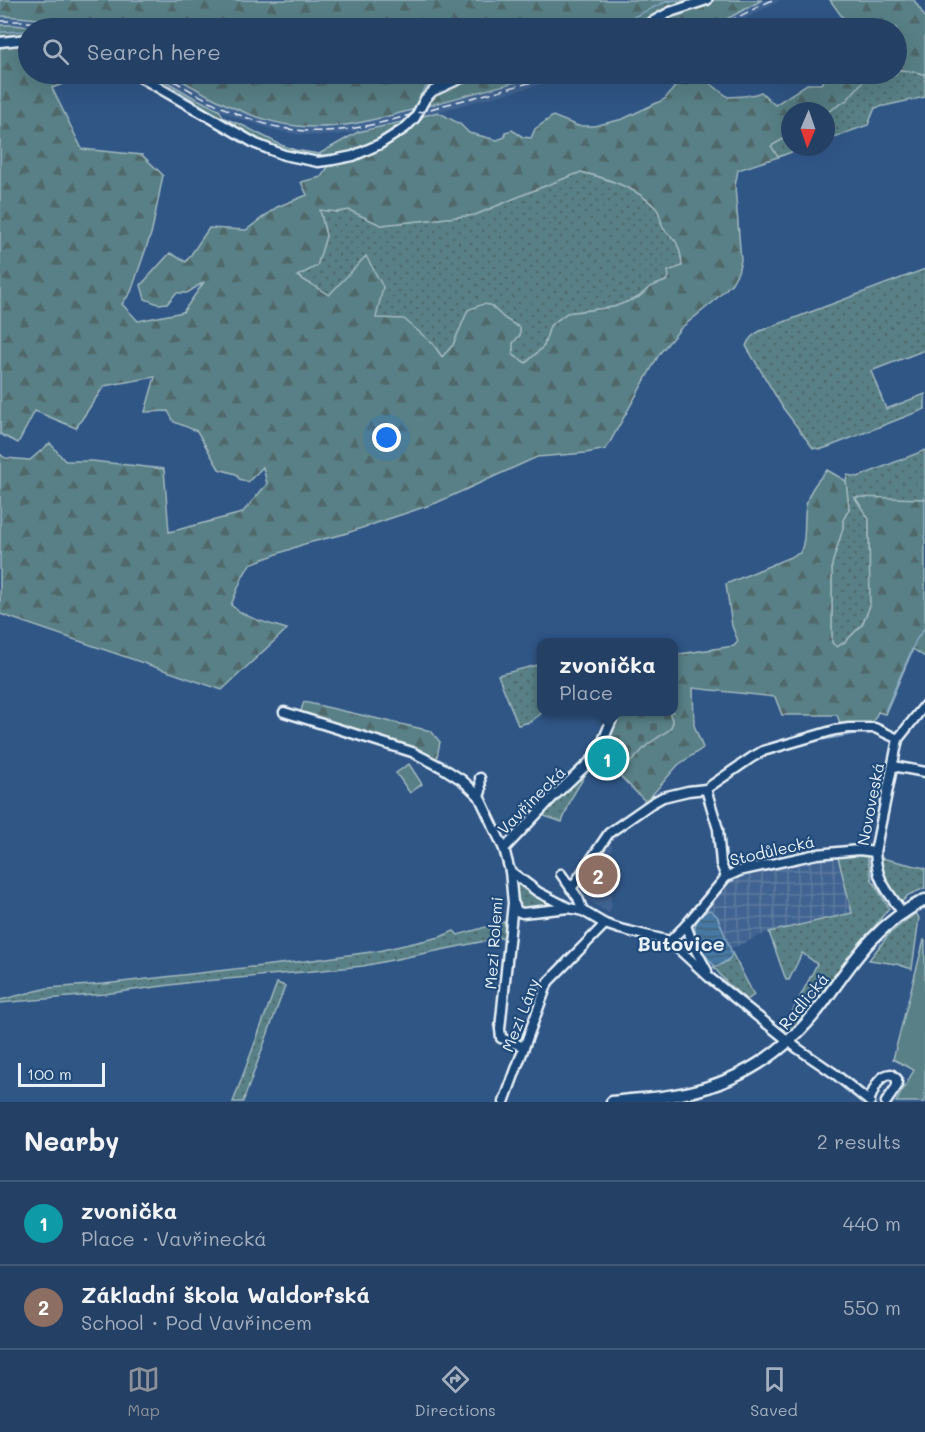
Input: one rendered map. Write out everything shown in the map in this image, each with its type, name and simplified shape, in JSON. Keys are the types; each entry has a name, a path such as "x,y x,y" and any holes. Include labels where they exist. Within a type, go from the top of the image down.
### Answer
{"main road":[{"name":"Radlická","path":"612,1102 675,1095 716,1085 766,1059 789,1042 811,1019 868,943 883,927 902,912 925,900"}],"street":[{"path":"659,18 707,0"},
{"path":"0,42 18,40"},
{"path":"152,84 256,144 318,162 353,156 380,144 405,128 415,118 425,99 433,91 448,84"},
{"name":"Novoveská","path":"902,912 883,885 876,869 875,852 898,739 925,705"},
{"name":"Mezi Rolemi","path":"284,712 412,752 462,780 479,796 504,849 510,872 513,903 501,1038 524,1047"},
{"name":"Vavřinecká","path":"504,849 597,755 613,716"},
{"path":"571,890 609,833 663,797 706,789 764,751 835,730 875,728 898,739"},
{"path":"893,766 925,772"},
{"path":"479,796 480,778"},
{"path":"706,789 718,829 721,864 726,877"},
{"name":"Stodůlecká","path":"670,941 726,877 739,871 817,854 859,850 875,852"},
{"path":"510,872 538,892 569,908"},
{"path":"561,874 578,898 583,910"},
{"path":"513,903 522,913 569,908 583,910 605,924 670,941 789,1042 869,1101 881,1078 891,1074 897,1079 897,1086 886,1102"},
{"name":"Mezi Lány","path":"504,1102 548,982 605,924"},
{"path":"686,925 693,945 711,978"}],"shaded area":[{"path":"762,0 781,0 746,18 729,18"},
{"path":"0,16 28,18 18,18 18,26 0,25"},
{"path":"171,84 189,84 216,99 276,122 336,127 374,120 509,84 542,84 376,128 318,136 274,130 234,117"},
{"path":"609,845 612,845 609,866 612,905 609,913 579,895 575,889"},
{"path":"838,857 853,913 769,932 730,949 717,916 710,910 701,914 711,897 739,874"},
{"path":"710,910 717,916 732,953 730,958 717,967 704,953 695,929 698,918"}],"green space":[{"path":"0,0 762,0 729,18 30,18 0,16"},
{"path":"830,0 914,0 925,17 925,74 907,71 907,18 843,18"},
{"path":"0,25 18,26 18,38 0,39"},
{"path":"18,43 18,84 63,84 52,88 82,149 142,155 163,175 152,231 131,292 122,304 138,321 183,312 204,282 187,293 176,293 168,303 158,304 145,299 141,285 170,253 186,262 209,228 246,230 277,207 307,195 301,182 321,177 331,163 380,147 417,123 420,117 438,112 460,124 469,133 497,140 505,137 505,132 512,130 523,137 531,138 535,129 553,116 578,126 594,126 623,119 665,99 677,84 711,84 728,97 749,96 761,92 775,105 807,84 860,84 847,100 835,107 835,102 781,102 781,140 771,146 778,157 738,170 735,186 741,260 738,272 732,283 681,328 660,353 606,449 537,457 436,503 344,534 304,544 250,564 231,605 250,617 287,629 222,690 0,614 0,454 5,458 30,460 50,443 65,461 92,461 164,469 169,532 242,513 267,484 263,467 248,482 239,479 236,474 219,469 197,431 174,422 168,411 145,412 155,377 104,386 76,428 35,411 18,443 0,434 0,44","holes":["581,172 631,189 656,208 664,229 677,245 682,266 668,271 669,277 666,281 650,287 639,297 614,307 567,313 550,326 544,346 526,363 513,355 513,343 520,335 520,328 505,319 490,305 483,304 468,310 453,345 442,357 433,344 404,319 376,318 383,287 366,256 329,295 297,276 317,266 326,236 320,210 338,212 349,210 381,225 475,215"]},
{"path":"907,71 925,74 925,97 875,108 868,125 835,137 835,107 847,100 860,84 907,84"},
{"path":"158,84 171,84 219,110 224,118 281,145 319,154 358,132 406,121 403,128 354,153 323,158 283,152 217,119"},
{"path":"188,84 509,84 379,118 330,127 297,126 264,119 231,107"},
{"path":"781,140 781,156 778,157 771,146"},
{"path":"581,172 622,185 640,195 658,210 664,229 676,242 682,265 666,281 650,287 639,297 614,307 567,313 550,326 544,346 526,363 513,355 513,343 520,335 520,328 505,319 490,305 468,310 453,345 442,357 433,344 376,319 297,276 317,266 326,236 320,210 338,212 349,210 381,225 475,215"},
{"path":"925,269 925,350 871,371 886,409 925,394 925,409 828,447 813,448 783,408 746,346 748,341 760,331"},
{"path":"925,450 925,499 855,498 869,519 870,606 862,625 837,647 832,644 832,564 843,528 843,520 849,509 847,475 858,477"},
{"path":"827,470 846,481 849,509 843,520 843,528 832,564 832,643 837,647 862,625 870,606 869,519 855,497 925,499 925,657 913,649 885,714 878,712 872,724 841,726 837,715 782,715 775,697 693,688 694,725 703,748 678,765 646,802 607,763 628,764 647,745 670,729 673,722 671,716 678,716 678,654 734,646 738,641 732,626 726,584 800,553 807,501 814,486"},
{"path":"537,665 538,716 530,722 518,725 498,675"},
{"path":"304,702 431,731 440,742 436,762 300,713"},
{"path":"618,716 671,716 673,722 670,729 647,745 628,764 607,763 605,760 609,760 608,755 605,755 604,751"},
{"path":"409,764 422,784 410,793 396,773"},
{"path":"591,765 572,797 562,822 541,815"},
{"path":"867,856 872,880 889,908 793,1028 785,1030 817,964 802,953 789,980 786,980 769,932 852,913 838,857"},
{"path":"881,858 925,868 925,888 908,895 902,902 884,877"},
{"path":"513,876 565,907 523,910 517,906"},
{"path":"916,913 919,918 912,969 869,960 889,934"},
{"path":"507,921 504,937 363,966 0,1003 0,1000 48,988 104,984 378,951 440,937 454,931 458,935"},
{"path":"924,940 925,1102 896,1102 914,1070 893,1059"},
{"path":"730,949 754,995 747,1000 727,983 713,966 727,961 731,956"},
{"path":"277,983 285,986 243,1102 233,1102"}],"waterway":[{"path":"631,18 663,3 675,0"},
{"path":"0,32 18,31"},
{"path":"169,84 229,123"},
{"path":"406,121 429,84"},
{"path":"241,130 268,145"},
{"path":"276,147 310,156 351,153"},
{"path":"885,711 916,640 925,627"},
{"path":"800,744 866,732"}],"railway":[{"path":"736,18 772,0"},
{"path":"0,21 18,21"},
{"path":"180,84 226,109 261,123 315,131 334,131 371,125 525,84"}],"place":[{"name":"zvonička","path":"607,758"},
{"name":"Základní škola Waldorfská","path":"598,875"}],"district":[{"name":"Butovice","path":"681,943"}]}
